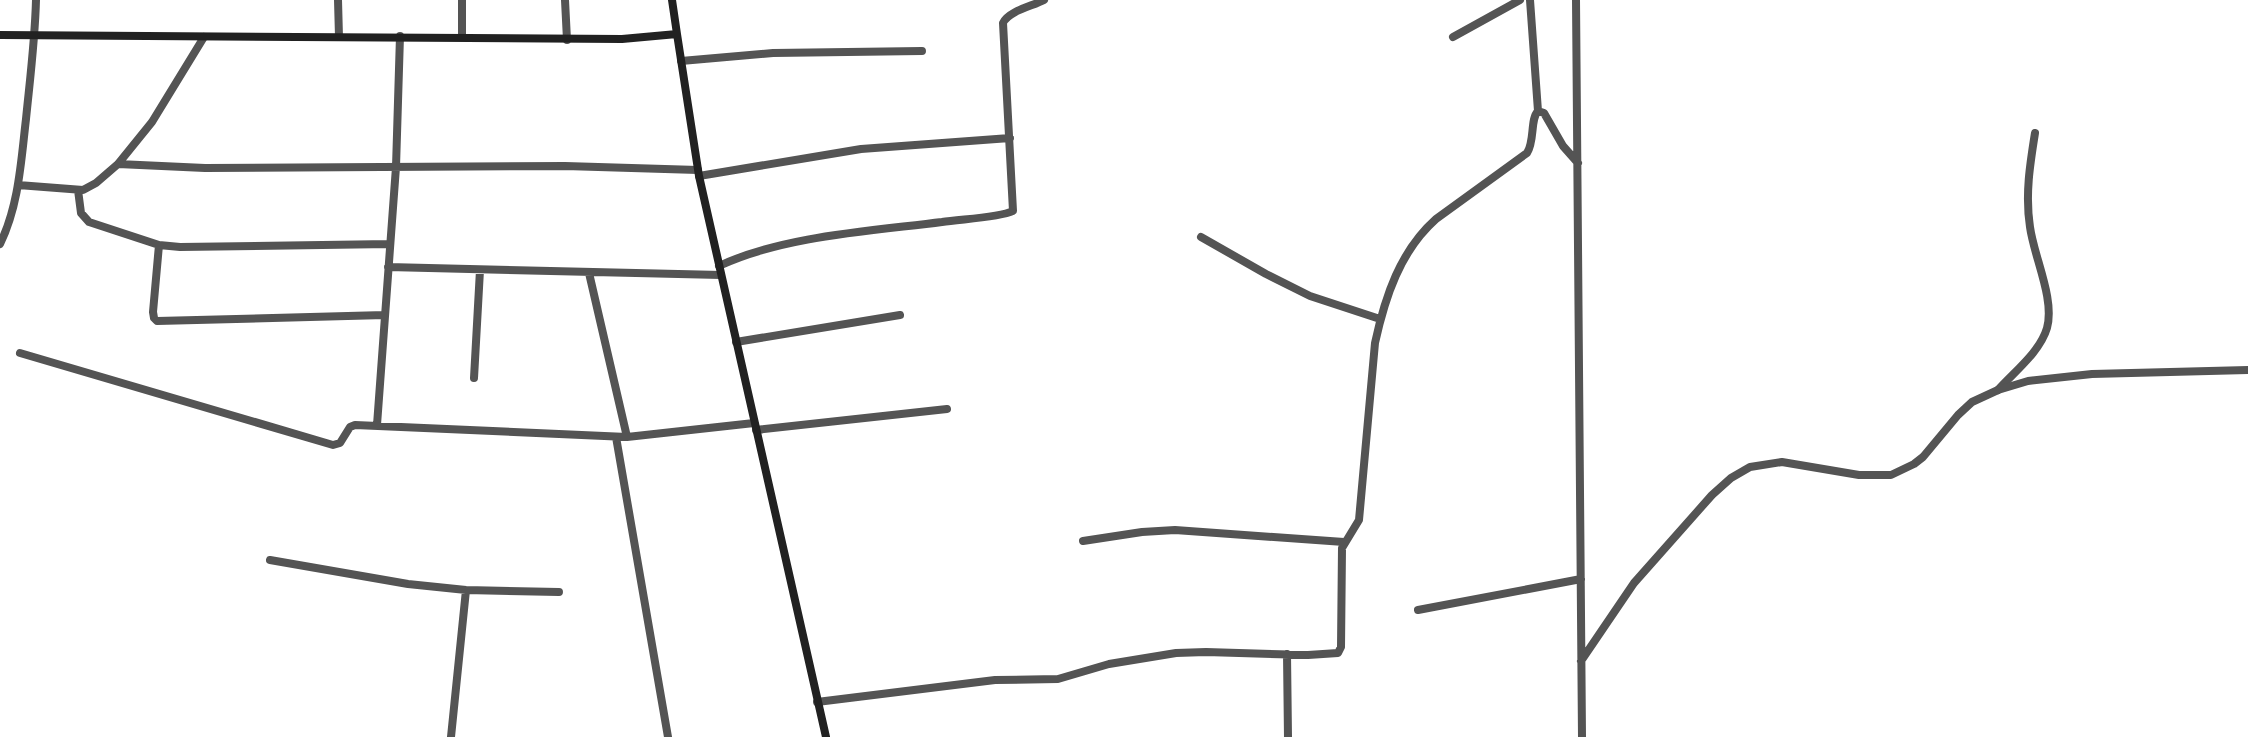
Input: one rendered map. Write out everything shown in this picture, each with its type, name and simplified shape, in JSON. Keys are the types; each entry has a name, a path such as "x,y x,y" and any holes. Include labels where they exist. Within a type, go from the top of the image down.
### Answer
{"street":[{"path":"0,244 7,230 18,185 35,35 36,0"},
{"path":"338,0 339,37"},
{"path":"462,0 462,37"},
{"path":"565,0 567,40"},
{"path":"672,0 698,173 826,737"},
{"path":"719,266 764,248 848,234 1012,212 1014,207 1003,23 1005,19 1012,14 1033,3 1044,0"},
{"path":"1453,37 1520,0"},
{"path":"817,702 995,680 1058,680 1109,664 1176,653 1206,652 1334,655 1340,651 1342,548 1344,542 1355,530 1360,520 1370,383 1380,319 1402,261 1414,242 1436,219 1527,153 1532,143 1534,116 1538,112 1530,0"},
{"path":"1576,0 1582,737"},
{"path":"0,35 204,37 400,36 567,40 677,34"},
{"path":"377,425 396,167 400,36"},
{"path":"18,185 78,190 91,187 118,164 152,122 204,37"},
{"path":"681,61 773,53 922,51"},
{"path":"1538,112 1544,113 1563,146 1578,163"},
{"path":"1998,390 2036,348 2047,327 2048,306 2030,227 2028,206 2028,184 2035,133"},
{"path":"118,164 205,168 565,166 698,173 861,149 1010,138"},
{"path":"78,190 81,213 89,222 159,245 180,247 390,244"},
{"path":"1201,237 1266,274 1310,296 1380,319"},
{"path":"159,245 153,312 154,318 157,321 385,315"},
{"path":"388,267 589,274 721,275"},
{"path":"474,378 480,270"},
{"path":"589,274 627,437"},
{"path":"736,342 900,315"},
{"path":"20,353 326,444 340,443 352,426 377,425 627,437 947,409"},
{"path":"1581,661 1634,583 1712,495 1731,478 1750,468 1782,462 1876,476 1903,470 1924,457 1958,415 1972,402 1998,390 2028,381 2092,374 2248,370"},
{"path":"616,437 668,737"},
{"path":"1083,540 1142,532 1175,530 1344,542"},
{"path":"270,560 408,584 466,590 559,592"},
{"path":"1418,610 1580,579"},
{"path":"450,737 466,590"},
{"path":"1287,654 1288,737"}]}
